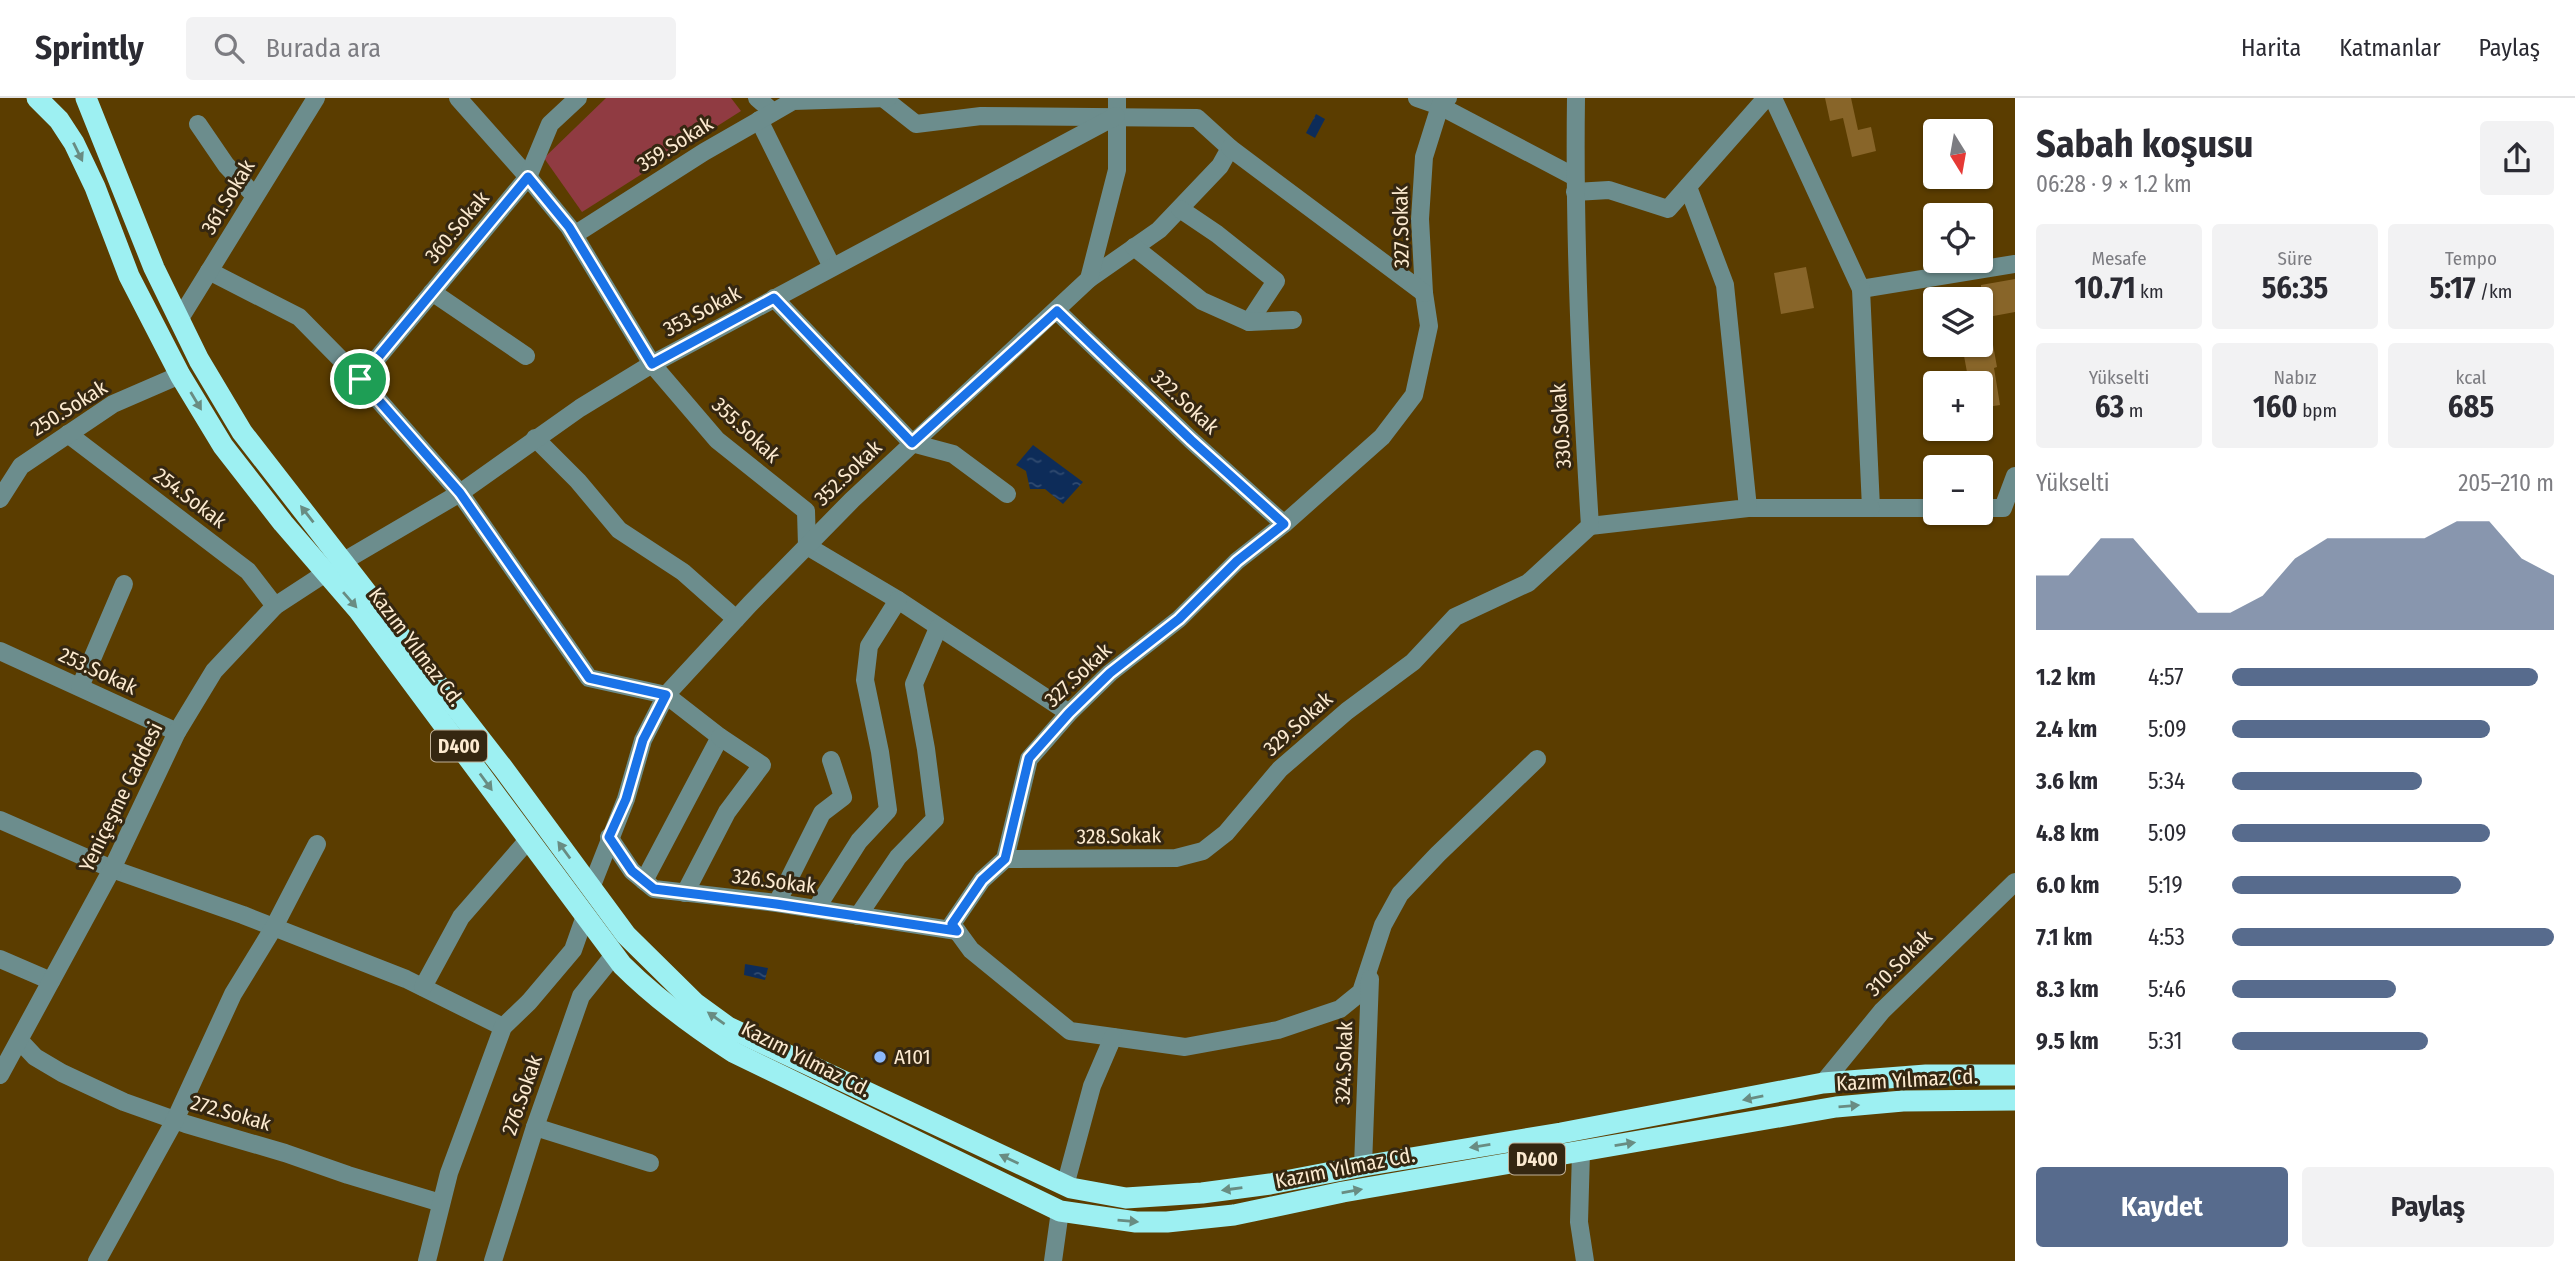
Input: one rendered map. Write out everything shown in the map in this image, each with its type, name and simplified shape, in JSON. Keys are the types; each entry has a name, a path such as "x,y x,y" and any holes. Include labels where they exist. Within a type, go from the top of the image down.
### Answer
{"highway":[{"name":"Kazım Yılmaz Cd.","path":"37,98 59,120 74,143 95,187 130,276 180,375 223,446 283,523 368,622 614,954 649,992 689,1024 733,1052 1060,1211 1136,1222 1167,1222 1234,1215 1343,1192 1836,1107 1903,1101 2015,1100"},
{"name":"Kazım Yılmaz Cd.","path":"86,98 154,268 199,360 242,432 344,561 626,935 695,1003 728,1027 1065,1186 1126,1198 1153,1198 1270,1184 1587,1129 1823,1083 1926,1075 2015,1075"}],"street":[{"name":"361.Sokak","path":"179,320 316,98"},
{"name":"355.Sokak","path":"458,98 528,177 574,235 652,364 717,440 806,511 807,546"},
{"name":"360.Sokak","path":"360,379 528,177 550,124 578,98"},
{"path":"757,98 832,267"},
{"path":"883,98 915,124 981,116 1117,107 1197,118 1230,148 1424,293"},
{"name":"359.Sokak","path":"574,235 704,152 793,101 888,98"},
{"path":"1417,98 1442,101 1575,185 1609,190 1668,209 1766,98"},
{"name":"330.Sokak","path":"1576,98 1579,361 1590,526"},
{"path":"1773,98 1861,289 1871,508"},
{"name":"327.Sokak","path":"1005,859 1029,758 1110,673 1179,619 1237,561 1284,524 1382,437 1415,395 1429,326 1424,293 1420,219 1424,157 1442,101"},
{"path":"1089,279 1118,170 1117,107"},
{"name":"353.Sokak","path":"326,572 460,493 535,438 652,364 832,267 1117,107"},
{"path":"198,124 226,165 254,195"},
{"name":"352.Sokak","path":"592,888 609,837 626,799 643,740 666,695 807,546 912,443 1089,279 1159,230 1220,166 1230,148"},
{"path":"1688,187 1725,285 1748,508"},
{"path":"1180,209 1217,234 1276,281 1249,322"},
{"path":"1134,247 1202,301 1249,322 1293,320"},
{"path":"1861,289 2015,264"},
{"path":"209,271 299,317 360,379 460,493 589,678 666,695 720,737 762,765 727,812 685,893"},
{"path":"432,292 526,356"},
{"path":"774,298 912,443 953,454 1007,494"},
{"name":"322.Sokak","path":"1057,311 1191,440 1284,524"},
{"name":"250.Sokak","path":"0,499 21,466 113,404 180,375"},
{"name":"254.Sokak","path":"68,434 248,571 275,606"},
{"path":"535,438 578,481 619,530 683,572 736,619"},
{"path":"1993,508 2003,508 2015,475"},
{"path":"1590,526 1748,508 1923,508"},
{"name":"329.Sokak","path":"1226,834 1280,769 1347,711 1413,662 1455,617 1528,583 1590,526"},
{"path":"807,546 898,600 1069,713"},
{"name":"Yeniçeşme Caddesi","path":"0,1075 112,869 177,733 214,671 275,606 326,572"},
{"path":"79,687 124,584"},
{"path":"816,909 859,841 888,810 880,752 865,680 869,646 898,600"},
{"path":"858,916 898,857 934,819 926,749 914,684 937,628"},
{"name":"253.Sokak","path":"0,651 177,733"},
{"path":"609,837 632,871 644,881 720,737"},
{"path":"776,904 822,813 843,797 831,760"},
{"path":"1005,859 982,880 952,924 971,950 1070,1031 1185,1047 1278,1030 1340,1009 1362,992 1383,925 1400,894 1537,760"},
{"path":"0,820 112,869 274,927 424,987 503,1027"},
{"name":"328.Sokak","path":"1005,859 1176,858 1203,851 1226,834"},
{"path":"424,987 461,917 528,840"},
{"path":"97,1261 175,1121 233,994 274,927 317,844"},
{"name":"326.Sokak","path":"644,881 654,889 816,909 957,931"},
{"name":"310.Sokak","path":"1823,1083 1882,1011 2015,882"},
{"path":"427,1261 449,1173 503,1027 529,1002 573,950 585,915"},
{"name":"276.Sokak","path":"493,1261 535,1127 581,996 614,954"},
{"path":"0,959 51,981"},
{"name":"324.Sokak","path":"1363,1166 1370,961"},
{"path":"1065,1186 1092,1086 1114,1037"},
{"name":"272.Sokak","path":"20,1041 35,1057 62,1073 124,1102 175,1121 441,1203"},
{"path":"535,1127 650,1163"},
{"path":"1581,1152 1580,1222 1586,1261"},
{"path":"1052,1261 1060,1211"}],"shaded area":[{"path":"606,98 731,98 741,111 582,212 544,158"}],"water":[{"path":"1316,114 1325,119 1315,138 1306,133"},
{"path":"1033,445 1083,482 1063,504 1045,489 1030,489 1026,471 1016,465"},
{"path":"745,964 768,968 765,980 744,975"}],"building":[{"path":"1825,98 1851,98 1858,130 1871,127 1876,151 1852,157 1843,118 1830,121"},
{"path":"1806,267 1814,308 1781,314 1774,273"},
{"path":"2015,279 2015,312 1993,316 1993,287 1981,285"},
{"path":"1993,345 2000,405 1993,406 1993,371 1967,371 1964,357 1993,357"}],"place":[{"name":"A101","path":"880,1057"}],"route":[{"path":"528,177 569,227 652,364 774,298 912,443 1057,311 1191,440 1284,524 1237,561 1179,619 1110,673 1029,758 1005,859 982,880 952,924 957,931 654,889 632,871 609,837 626,799 643,740 666,695 589,678 460,493 360,379 528,177"}]}
